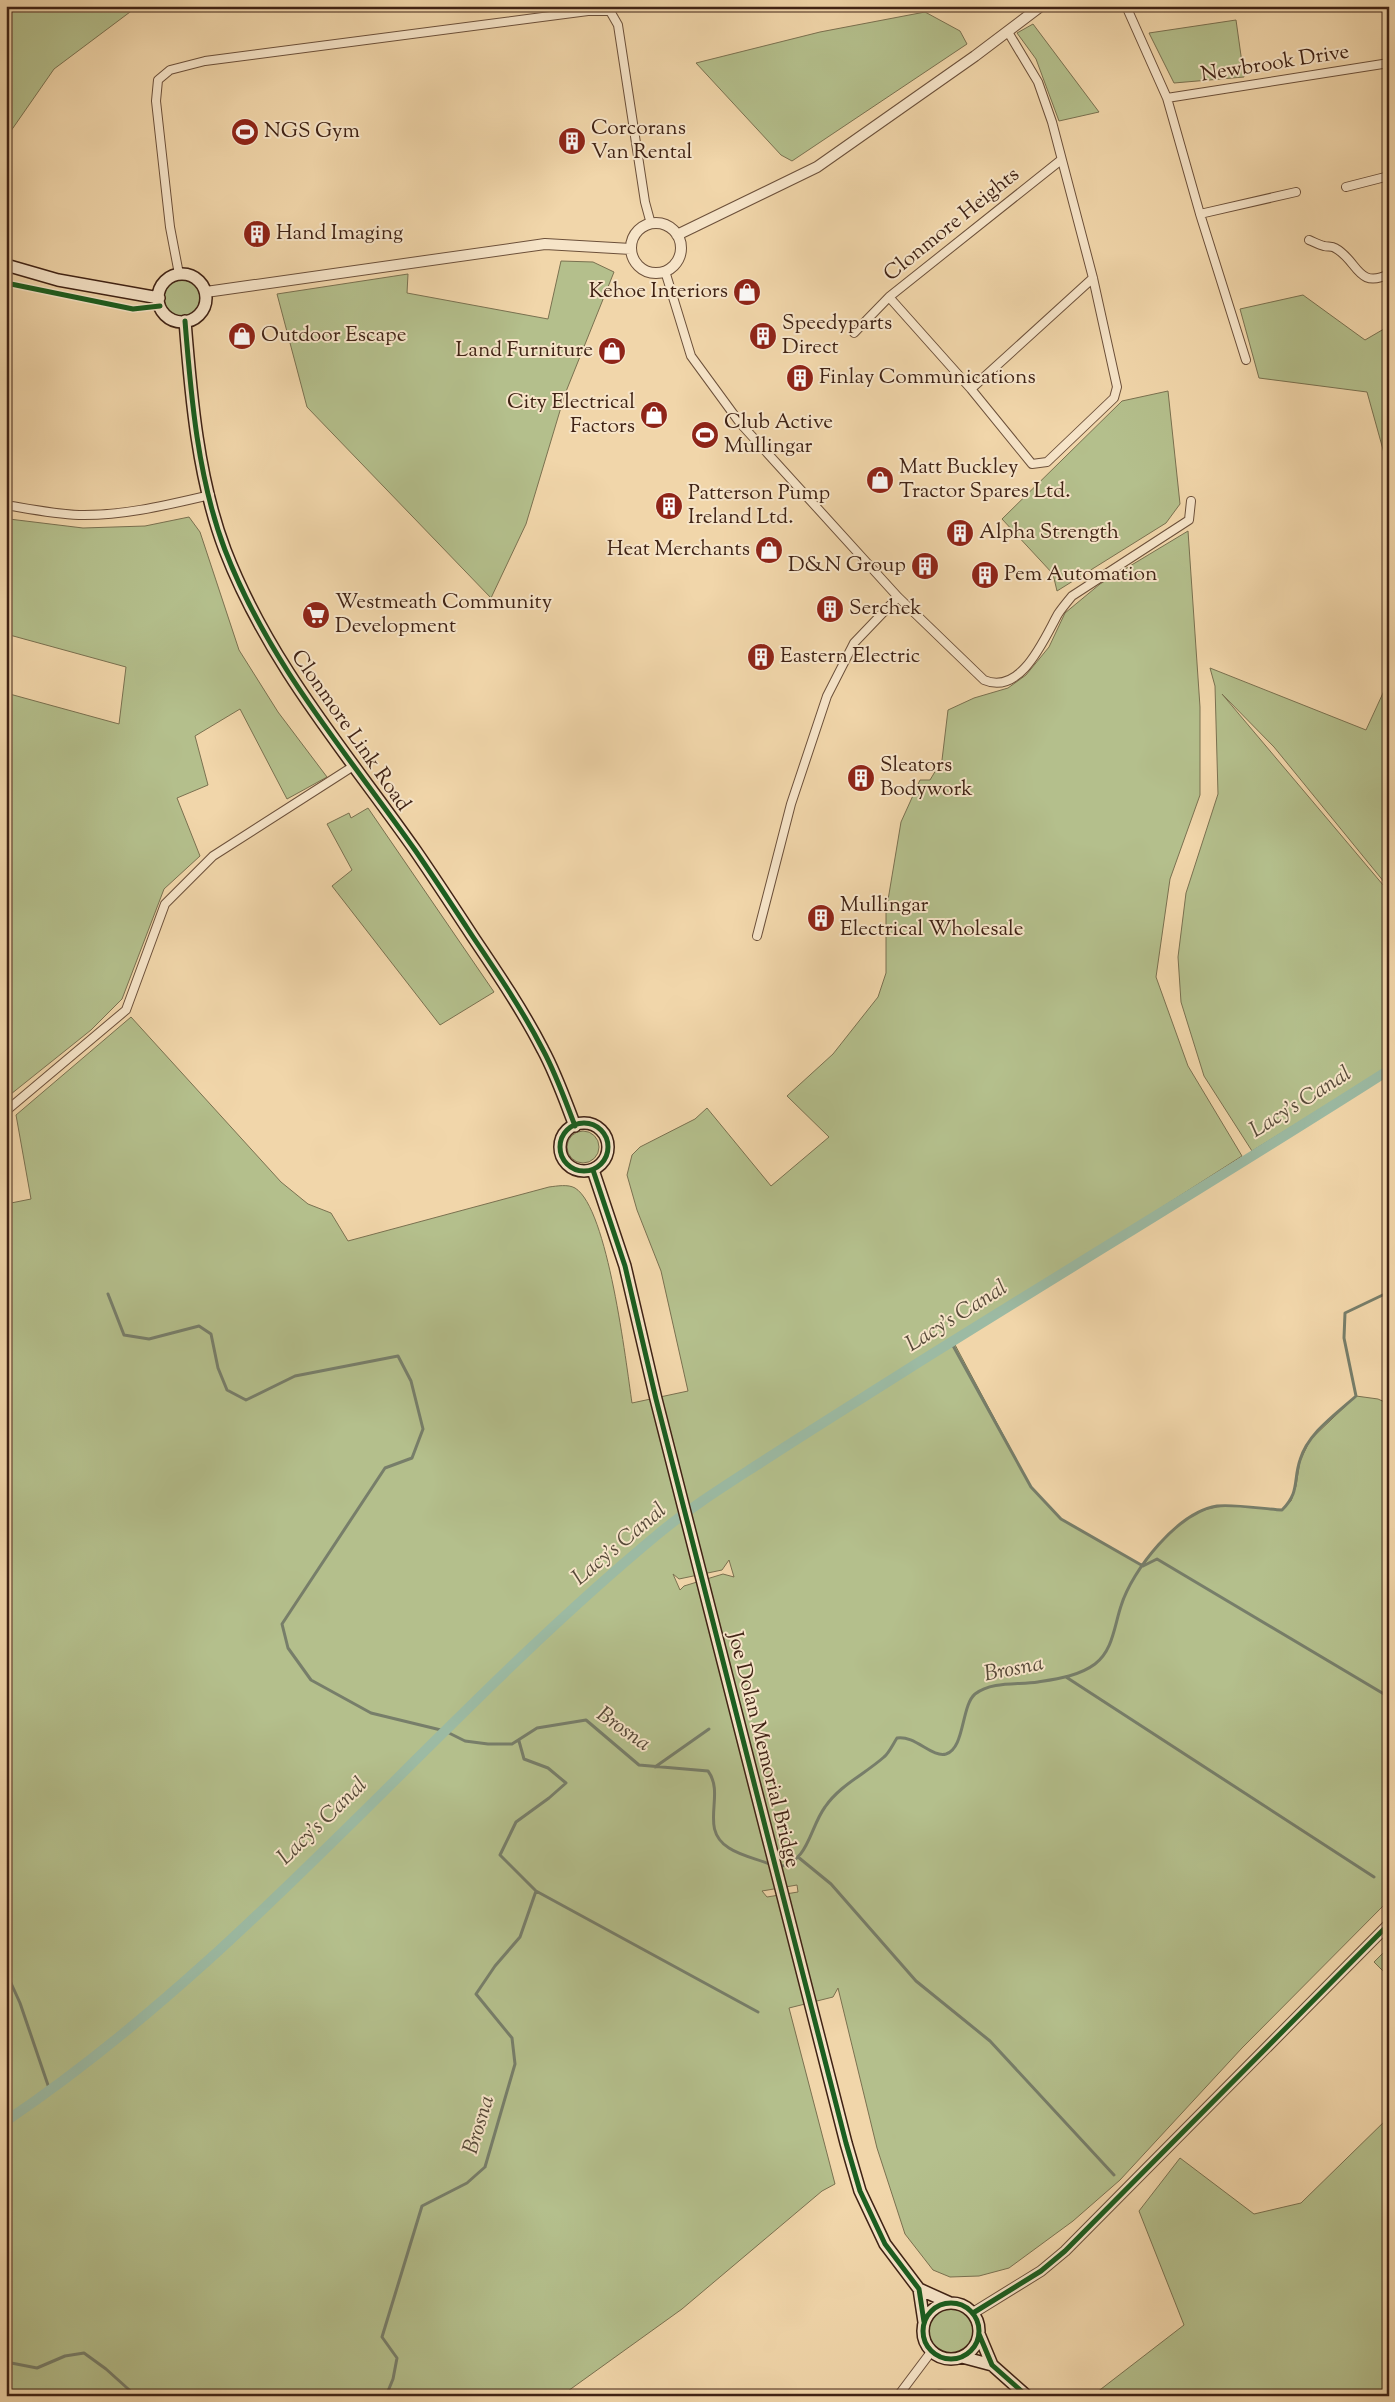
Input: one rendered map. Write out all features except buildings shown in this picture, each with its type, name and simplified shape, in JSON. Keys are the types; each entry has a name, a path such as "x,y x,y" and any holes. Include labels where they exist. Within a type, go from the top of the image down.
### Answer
{"main road":[{"path":"6,265 58,280 158,298"},
{"path":"179,274 186,274 199,280 206,292 204,308 200,314 185,321 170,318 164,313 158,298 162,285 172,276 179,274"},
{"name":"Clonmore Link Road","path":"185,321 198,435 210,495 226,551 249,602 277,657 307,704 415,850 515,1000 544,1051 575,1126"},
{"path":"589,1124 596,1127 606,1137 608,1152 600,1166 593,1170 579,1171 572,1168 563,1158 561,1143 564,1136 575,1126 589,1124"},
{"name":"Joe Dolan Memorial Bridge","path":"593,1170 625,1266 656,1399 860,2191 885,2244 918,2289"},
{"path":"918,2289 966,2308 973,2314 992,2365 1027,2396"},
{"path":"918,2289 924,2322 923,2338 931,2352 945,2359 962,2357 992,2365"},
{"path":"924,2322 934,2309 950,2303"},
{"path":"962,2357 974,2347 979,2334"}],"street":[{"path":"677,235 817,167 1008,32 1041,6"},
{"path":"1126,6 1167,98 1200,214 1246,360"},
{"path":"179,274 170,227 156,101 158,80 170,70 204,61 588,11 610,11 618,25 645,202 651,224"},
{"name":"Clonmore Heights","path":"1008,32 1038,82 1061,160 1092,278 1117,387 1114,398 1047,462 1032,464 971,389 889,297 1061,160"},
{"name":"Newbrook Drive","path":"1167,98 1389,63"},
{"path":"1346,187 1389,176"},
{"path":"1200,214 1296,192"},
{"path":"651,224 666,225 677,235 680,242 680,256 676,263 665,272 657,273 642,269 636,264 631,249 634,236 644,226 651,224"},
{"path":"1309,240 1322,246 1334,247 1346,257 1362,277 1368,279 1389,274"},
{"path":"206,292 545,244 631,249"},
{"path":"665,272 691,356 740,423 898,597 984,680 993,684 1009,681 1027,666 1045,639 1059,612 1072,596 1190,520 1191,501"},
{"path":"971,389 1092,278"},
{"path":"854,333 889,297"},
{"path":"6,505 79,514 113,513 158,507 210,495"},
{"path":"757,936 791,804 827,696 854,643 898,597"},
{"path":"6,1111 126,1010 165,904 213,856 352,767"},
{"path":"973,2314 1041,2271 1065,2251 1389,1924"},
{"path":"898,2396 931,2352"}],"green space":[{"path":"6,6 138,6 54,69 6,138"},
{"path":"925,12 960,31 967,44 792,161 781,155 696,63 820,32"},
{"path":"1236,20 1244,77 1174,83 1149,33"},
{"path":"1033,24 1099,112 1059,121 1036,59 1017,33"},
{"path":"561,261 593,262 614,272 565,394 526,524 491,598 307,407 277,294 408,274 407,293 548,319"},
{"path":"182,280 189,281 195,285 199,291 199,305 195,311 189,315 182,316 175,315 169,311 165,305 164,298 165,291 169,285 175,281"},
{"path":"1303,295 1365,340 1389,326 1389,471 1367,392 1259,378 1240,309"},
{"path":"1168,391 1180,504 1166,523 1057,591 1053,574 1002,519 1122,401"},
{"path":"189,517 200,532 239,650 278,712 327,777 287,799 240,709 195,736 208,785 177,798 200,856 164,889 122,999 91,1030 6,1098 6,693 119,724 126,667 6,634 6,528 9,519 83,528 145,526"},
{"path":"1188,531 1200,707 1200,795 1170,879 1156,977 1188,1066 1242,1156 953,1341 1031,1487 1061,1519 1143,1566 1165,1537 1184,1521 1205,1510 1231,1506 1282,1510 1291,1501 1296,1486 1300,1461 1310,1440 1356,1396 1378,1399 1389,1404 1389,1900 1242,2048 1120,2180 1073,2221 1009,2268 979,2276 950,2277 933,2270 905,2234 877,2148 838,1988 833,1997 789,2008 835,2184 822,2191 682,2309 561,2396 6,2396 6,2121 12,2116 6,2119 6,1204 31,1199 16,1115 131,1017 281,1182 308,1204 331,1213 348,1241 549,1187 569,1186 575,1188 587,1201 597,1224 606,1254 614,1288 632,1403 688,1391 661,1271 637,1210 627,1175 632,1155 640,1147 695,1119 707,1108 771,1186 829,1137 787,1096 833,1054 878,997 886,973 886,912 901,822 920,780 930,780 942,760 948,710 974,698 1008,688 1026,675 1049,647 1065,613 1100,584","holes":["729,1560 734,1577 723,1574 684,1586 680,1590 673,1574 679,1579 722,1570","797,1885 798,1892 767,1897 762,1891"]},
{"path":"1210,668 1366,730 1389,680 1389,888 1274,747 1222,694 1389,892 1389,1067 1252,1151 1204,1076 1181,1002 1178,957 1186,893 1218,794 1215,686"},
{"path":"368,808 494,992 440,1025 332,886 352,870 327,824 349,813 351,818"},
{"path":"583,1131 589,1132 594,1136 598,1141 598,1153 594,1158 589,1162 583,1163 577,1162 572,1158 568,1153 567,1147 568,1141 572,1136 577,1132"},
{"path":"1389,1947 1389,1977 1374,1962"},
{"path":"1389,2117 1389,2396 1092,2396 1184,2325 1139,2211 1180,2158 1254,2214 1301,2203"},
{"path":"955,2309 967,2315 972,2322 972,2340 967,2347 960,2352 947,2353 939,2350 932,2343 929,2327 932,2319 939,2312"},
{"path":"938,2390 972,2392 978,2396 929,2396"}],"waterway":[{"name":"Lacy's Canal","path":"6,2121 94,2057 178,1987 259,1913 495,1682 575,1607 681,1516 706,1498 965,1333 1389,1070"},
{"name":"Brosna","path":"778,1867 796,1859 802,1852 831,1799 884,1757 897,1738 910,1740 935,1753 946,1754 957,1744 967,1708 975,1694 997,1685 1038,1682 1060,1678 1075,1674 1095,1664 1106,1652 1121,1606 1135,1576 1158,1545 1187,1519 1217,1506 1282,1510 1288,1504 1294,1492 1300,1460 1309,1441 1356,1396 1344,1338 1345,1313 1389,1292"},
{"path":"108,1294 124,1335 149,1339 199,1326 211,1334 218,1368 227,1390 246,1400 295,1376 398,1356 411,1381 423,1429 412,1458 385,1468 282,1624 288,1648 311,1680 371,1713 445,1731 465,1741 488,1744 512,1744 537,1728 586,1720 639,1765 708,1771 713,1780 715,1790 713,1822 720,1840 734,1851 772,1865"},
{"path":"951,1342 1031,1487 1061,1519 1143,1566 1157,1559 1389,1697"},
{"path":"1066,1677 1374,1877"},
{"path":"655,1767 709,1729"},
{"name":"Brosna","path":"386,2396 393,2379 397,2358 382,2337 422,2206 467,2183 485,2167 515,2064 512,2038 476,1994 495,1966 520,1937 536,1891 500,1855 516,1822 566,1783 548,1768 524,1759 519,1741"},
{"path":"798,1857 831,1884 916,1981 990,2041 1114,2175"},
{"path":"536,1891 758,2012"},
{"path":"6,1972 20,2003 50,2091"},
{"name":"Brosna","path":"6,2362 37,2368 65,2356 84,2353 106,2369 136,2396"}],"cycle path":[{"path":"6,283 133,309 160,306"},
{"path":"185,321 193,408 208,495 225,550 243,592 286,669 336,742 415,850 519,1007 552,1068 575,1126"},
{"path":"584,1123 593,1125 601,1130 606,1138 608,1147 606,1156 601,1164 593,1169 584,1171 575,1169 567,1164 562,1156 560,1147 562,1138 567,1130 575,1125 584,1123"},
{"path":"593,1170 625,1266 656,1399 846,2143 860,2191 885,2244 919,2289 924,2322"},
{"path":"973,2313 1041,2271 1065,2251 1389,1924"},
{"path":"951,2303 962,2305 971,2311 977,2320 979,2331 977,2342 971,2351 962,2357 951,2359 940,2357 931,2351 925,2342 923,2331 925,2320 931,2311 940,2305 951,2303"},
{"path":"979,2334 992,2365 1027,2396"}],"place":[{"name":"NGS Gym","path":"245,132"},
{"name":"Corcorans Van Rental","path":"572,141"},
{"name":"Hand Imaging","path":"257,234"},
{"name":"Kehoe Interiors","path":"747,292"},
{"name":"Outdoor Escape","path":"242,336"},
{"name":"Speedyparts Direct","path":"763,336"},
{"name":"Land Furniture","path":"612,351"},
{"name":"Finlay Communications","path":"800,378"},
{"name":"City Electrical Factors","path":"654,415"},
{"name":"Club Active Mullingar","path":"705,435"},
{"name":"Matt Buckley Tractor Spares Ltd.","path":"880,480"},
{"name":"Patterson Pump Ireland Ltd.","path":"669,506"},
{"name":"Alpha Strength","path":"960,533"},
{"name":"Heat Merchants","path":"769,550"},
{"name":"D&N Group","path":"925,566"},
{"name":"Pem Automation","path":"985,575"},
{"name":"Serchek","path":"830,609"},
{"name":"Westmeath Community Development","path":"316,615"},
{"name":"Eastern Electric","path":"761,657"},
{"name":"Sleators Bodywork","path":"861,778"},
{"name":"Mullingar Electrical Wholesale","path":"821,918"}]}
